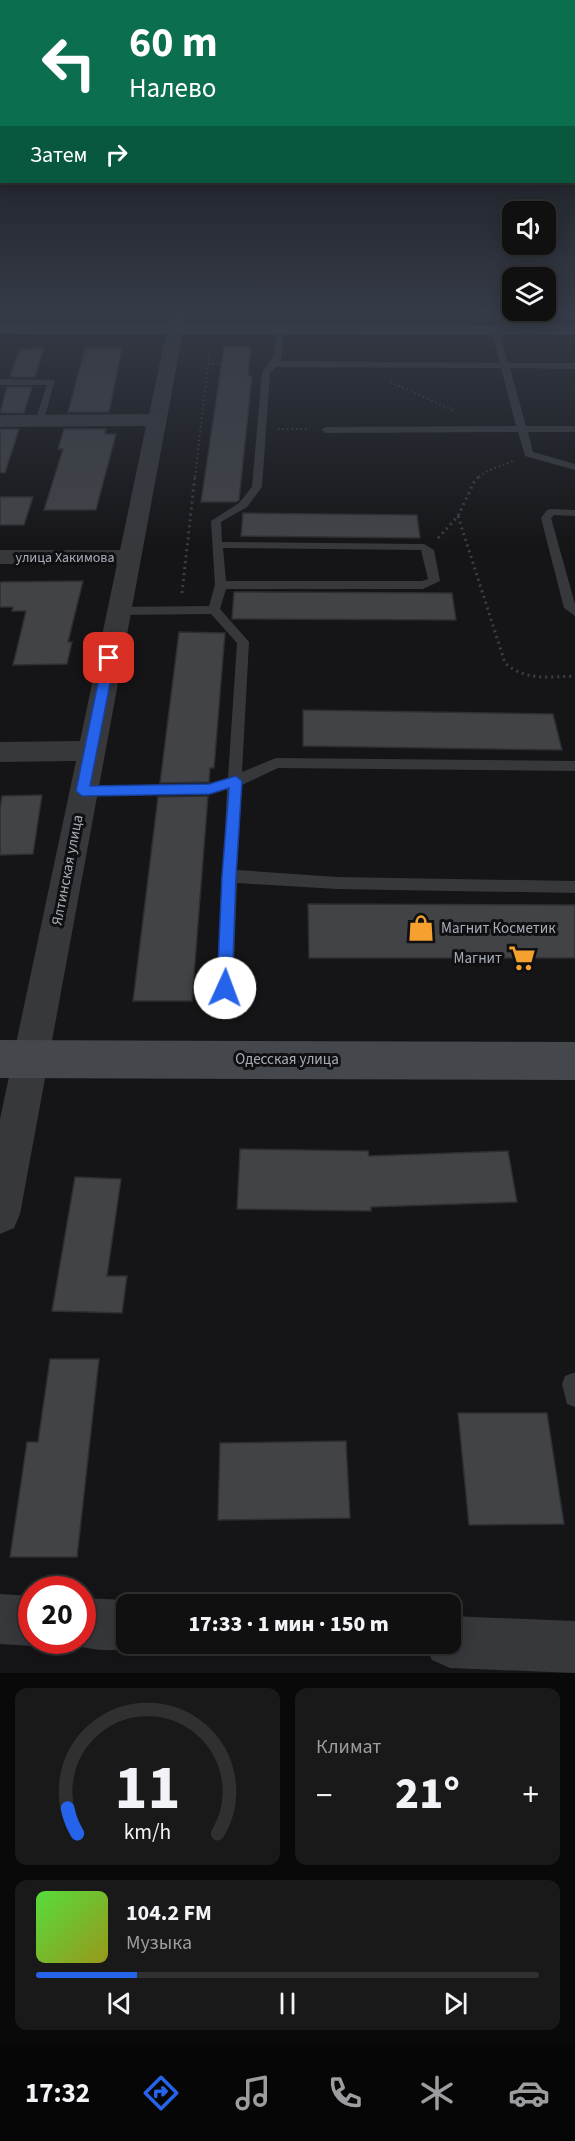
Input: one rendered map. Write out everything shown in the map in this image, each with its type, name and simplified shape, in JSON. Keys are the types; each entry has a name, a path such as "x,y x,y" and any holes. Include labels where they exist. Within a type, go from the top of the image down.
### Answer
{"street":[{"name":"Ялтинская улица","path":"0,1214 15,1059 91,751 161,393"},
{"path":"0,421 156,420"},
{"name":"улица Хакимова","path":"0,557 129,557"},
{"path":"0,752 91,751"},
{"name":"Одесская улица","path":"15,1059 575,1061"},
{"path":"0,1619 18,1620"},
{"path":"96,1624 116,1625"},
{"path":"461,1649 575,1647"}],"lane":[{"path":"40,421 49,393"},
{"path":"214,610 221,585 216,521 243,505 258,487 265,393"},
{"path":"512,393 529,454 575,467"},
{"path":"326,430 575,429"},
{"path":"575,513 551,512 546,518 570,608 575,612"},
{"path":"217,545 414,546 428,550 434,581 429,584 221,585"},
{"path":"118,611 214,610 243,642 229,876 225,988"},
{"path":"82,791 210,789 236,781 276,763 575,766"},
{"path":"229,876 337,883 575,887"},
{"path":"575,1384 573,1384 575,1396"}],"path":[{"path":"180,611 205,393"},
{"path":"415,393 494,429"},
{"path":"262,429 326,430"},
{"path":"428,550 458,516 476,480 487,471 529,454"},
{"path":"458,516 505,663 513,672 527,677 575,676"}],"building":[{"path":"5,393 30,393 24,413 0,413"},
{"path":"73,393 113,393 109,412 68,412"},
{"path":"217,393 250,393 239,500 236,502 201,502"},
{"path":"0,429 19,429 5,473 0,472"},
{"path":"64,429 106,429 105,434 116,434 96,510 44,510 63,449 58,449"},
{"path":"0,497 33,497 24,525 0,525"},
{"path":"243,513 417,515 420,538 241,536"},
{"path":"83,581 68,642 72,642 67,664 13,665 26,611 12,611 13,607 0,607 0,582"},
{"path":"234,592 452,593 456,620 232,619"},
{"path":"179,632 225,633 214,768 210,768 209,782 160,783"},
{"path":"303,710 553,714 562,750 303,746"},
{"path":"42,795 33,854 0,855 2,796"},
{"path":"208,796 192,1001 133,1001 158,797"},
{"path":"308,904 575,905 575,958 309,958"},
{"path":"240,1149 368,1151 369,1156 508,1151 517,1202 371,1207 371,1211 237,1209"},
{"path":"75,1177 121,1179 107,1276 127,1276 122,1313 52,1311"},
{"path":"50,1359 99,1359 77,1557 10,1557 27,1442 38,1442"},
{"path":"458,1413 547,1413 564,1524 469,1525"},
{"path":"346,1441 350,1518 218,1520 220,1443"}],"place":[{"name":"Магнит Косметик","path":"421,928"},
{"name":"Магнит","path":"522,958"}],"route":[{"path":"109,658 82,791 210,789 236,781 229,876 225,988"}]}
